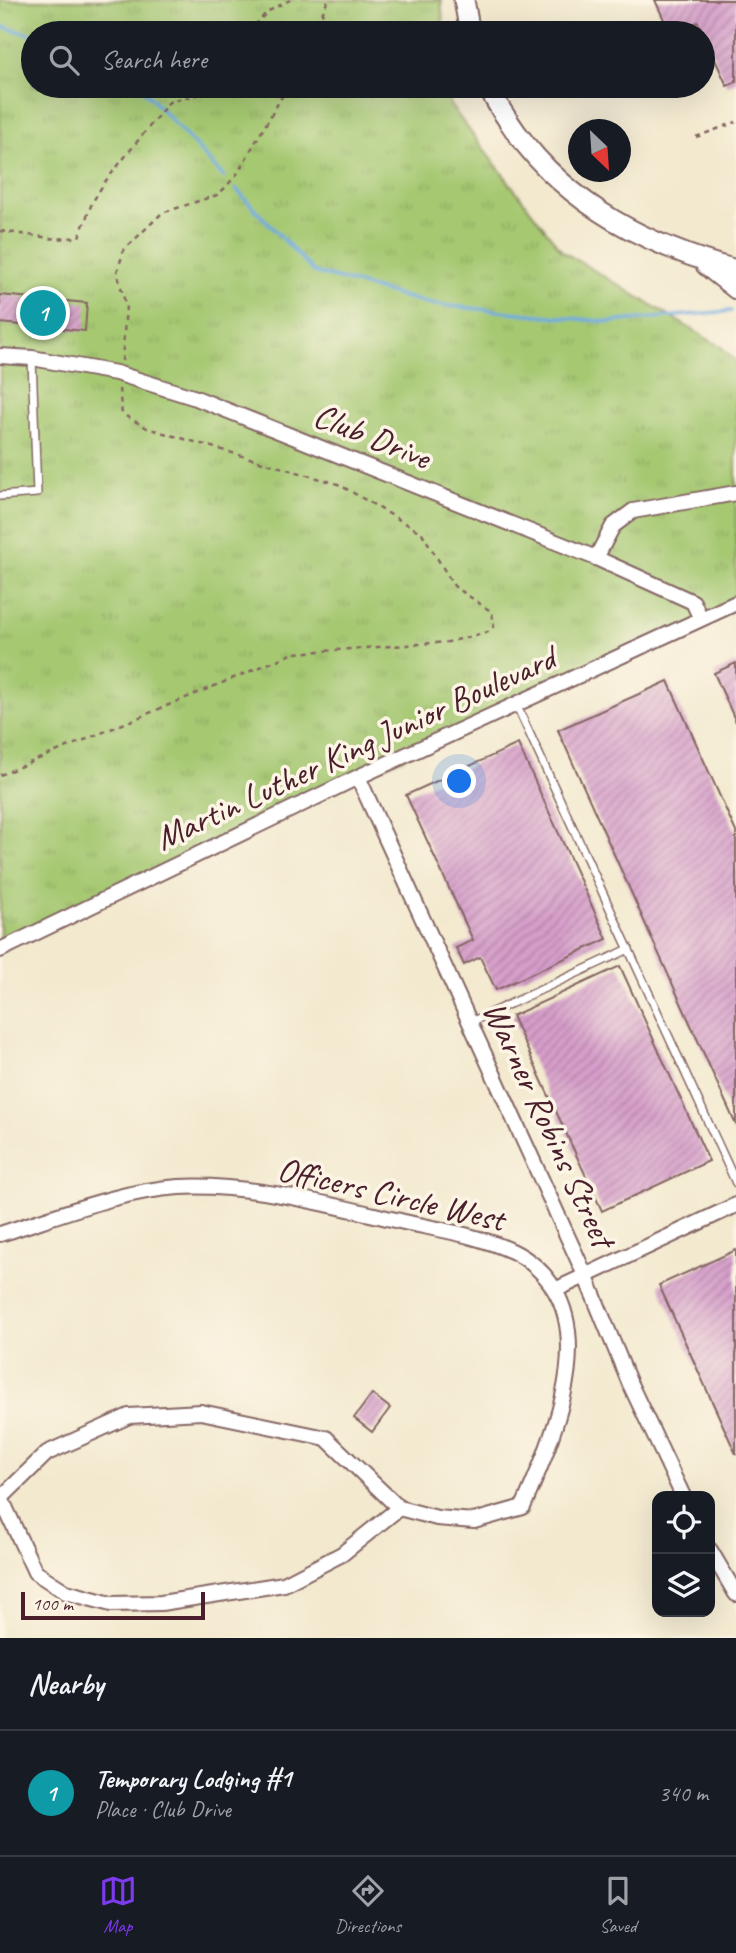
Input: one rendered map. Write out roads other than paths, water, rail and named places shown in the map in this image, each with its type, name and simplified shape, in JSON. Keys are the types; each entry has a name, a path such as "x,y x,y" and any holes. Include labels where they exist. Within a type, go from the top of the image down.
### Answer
{"street":[{"path":"464,0 468,21"},
{"path":"493,98 533,156 567,190 621,227 700,260 736,271"},
{"path":"700,260 736,289"},
{"name":"Club Drive","path":"0,356 32,358 120,374 196,398 596,558 693,602 701,619"},
{"path":"596,558 613,526 633,511 736,493"},
{"name":"Martin Luther King Junior Boulevard","path":"0,950 358,777 736,603"},
{"name":"Warner Robins Street","path":"358,777 681,1491"},
{"name":"Officers Circle West","path":"0,1234 110,1199 168,1189 209,1187 324,1205 480,1238 515,1252 539,1269 555,1290 571,1352 544,1458 523,1507 474,1521 437,1518 399,1508"},
{"path":"555,1290 736,1205"},
{"path":"201,1412 326,1438 399,1508 342,1554 284,1584 161,1603 111,1604 66,1592 34,1572 1,1496 47,1453 129,1416 201,1412"},
{"path":"712,1554 736,1594"}],"lane":[{"path":"0,496 37,493 32,358"},
{"path":"516,704 736,1183"},
{"path":"470,1023 629,949"}],"waterway":[{"path":"0,26 21,32"},
{"path":"151,98 224,177"},
{"path":"236,189 314,272 430,304 609,322 731,311"}],"place":[{"name":"Temporary Lodging #1","path":"43,313"}]}
